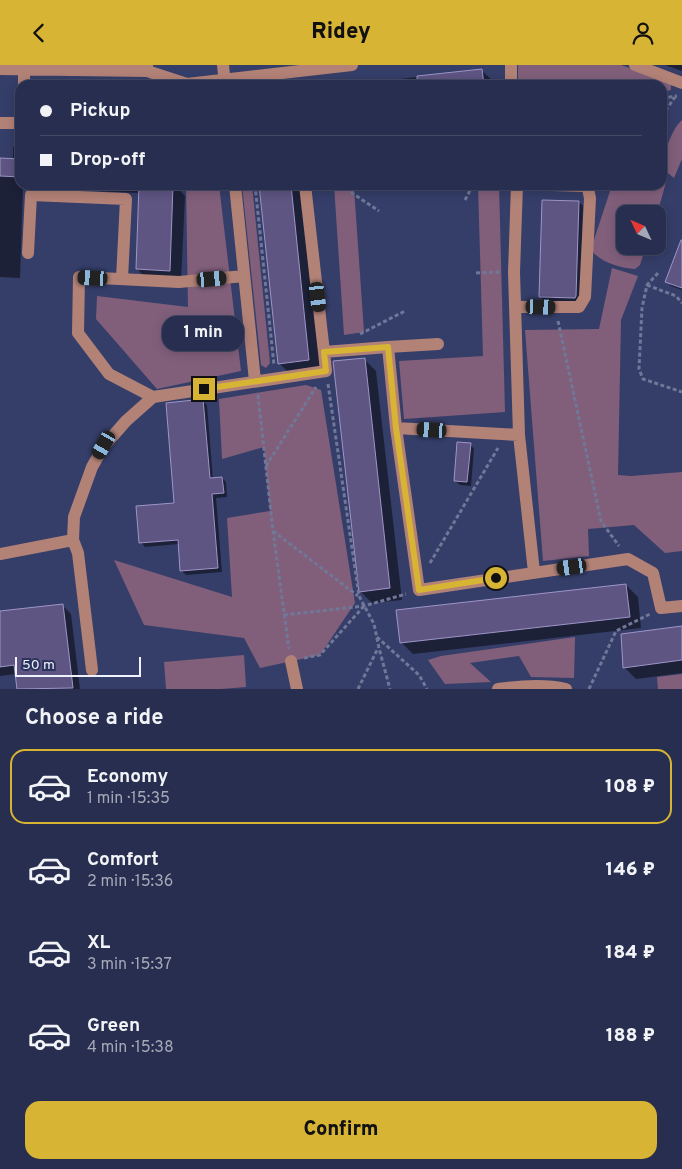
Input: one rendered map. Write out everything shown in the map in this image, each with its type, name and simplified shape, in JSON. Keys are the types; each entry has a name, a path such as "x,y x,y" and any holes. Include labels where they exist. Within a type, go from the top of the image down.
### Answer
{"lane":[{"path":"222,65 224,80"},
{"path":"239,80 352,65"},
{"path":"511,65 511,80"},
{"path":"635,65 682,83"},
{"path":"0,69 147,68 177,80"},
{"path":"24,69 24,80"},
{"path":"0,123 15,123"},
{"path":"235,190 257,387"},
{"path":"244,276 179,282 79,277 78,333 109,374 153,397 257,387 276,378 326,371 306,190"},
{"path":"517,190 512,435 534,572"},
{"path":"515,307 579,307 585,297 590,198 588,190"},
{"path":"28,253 31,195 126,199 122,279"},
{"path":"324,352 438,344"},
{"path":"388,347 396,428 418,585 628,559 652,573 661,609 682,605"},
{"path":"92,670 78,553 73,540 74,517 92,467 104,445 126,421 153,397"},
{"path":"396,428 512,435"},
{"path":"0,554 73,540"},
{"path":"291,661 297,689"},
{"path":"498,689 554,686 566,689"}],"path":[{"path":"667,109 675,97"},
{"path":"256,190 276,378"},
{"path":"348,190 379,211"},
{"path":"465,200 470,190"},
{"path":"476,273 514,272"},
{"path":"658,273 647,285 642,308 639,369 644,379 682,391"},
{"path":"647,285 676,296 682,303"},
{"path":"555,308 601,521 628,559"},
{"path":"357,336 405,311"},
{"path":"266,467 326,371"},
{"path":"326,371 359,596 374,624 390,689"},
{"path":"257,387 272,531 291,661 320,655 364,606"},
{"path":"284,615 364,606 418,585 434,556 512,435"},
{"path":"272,531 359,596"},
{"path":"589,689 616,631 661,609"},
{"path":"377,637 419,675 428,689"},
{"path":"358,689 379,648"}],"shaded area":[{"path":"518,65 621,65 663,80 518,80"},
{"path":"667,82 671,83 671,90 667,91"},
{"path":"682,120 682,159 674,178 667,172 667,147 678,124"},
{"path":"186,190 220,190 241,371 157,389 96,319 97,296 188,307"},
{"path":"243,190 253,190 270,363 266,368 261,365"},
{"path":"334,190 354,190 364,332 344,335"},
{"path":"478,190 499,190 505,412 404,419 399,361 483,356"},
{"path":"610,190 664,190 660,205 616,205 616,255 643,255 640,265 635,269 623,267 604,261 594,254 591,249"},
{"path":"612,268 638,276 621,320 618,475 631,476 682,472 682,551 665,553 634,525 588,529 589,556 543,561 525,330 599,329"},
{"path":"306,385 321,390 355,603 320,655 260,668 244,638 144,625 114,560 232,597 227,518 270,511 264,447 222,459 219,399"},
{"path":"575,637 574,678 531,677 519,656 470,663 491,682 445,684 428,660 441,656"},
{"path":"244,655 246,687 166,689 164,662"},
{"path":"682,674 682,689 658,689 657,677"}],"building":[{"path":"482,69 483,80 417,80 417,76"},
{"path":"0,158 15,159 15,177 0,176"},
{"path":"139,190 173,190 170,271 136,269"},
{"path":"260,190 292,190 309,360 278,364"},
{"path":"542,200 579,201 575,298 539,297"},
{"path":"682,240 682,288 665,282"},
{"path":"365,358 390,588 359,592 333,361"},
{"path":"203,399 210,478 222,477 224,493 212,494 218,568 180,571 178,540 139,543 136,506 174,503 166,403"},
{"path":"457,442 471,443 467,482 454,481"},
{"path":"626,584 630,617 400,643 396,610"},
{"path":"63,604 73,688 17,689 14,665 0,667 0,611"},
{"path":"682,626 682,660 623,668 621,634"}],"route":[{"path":"204,389 326,371 324,352 388,347 396,428 419,590 496,578"}]}
